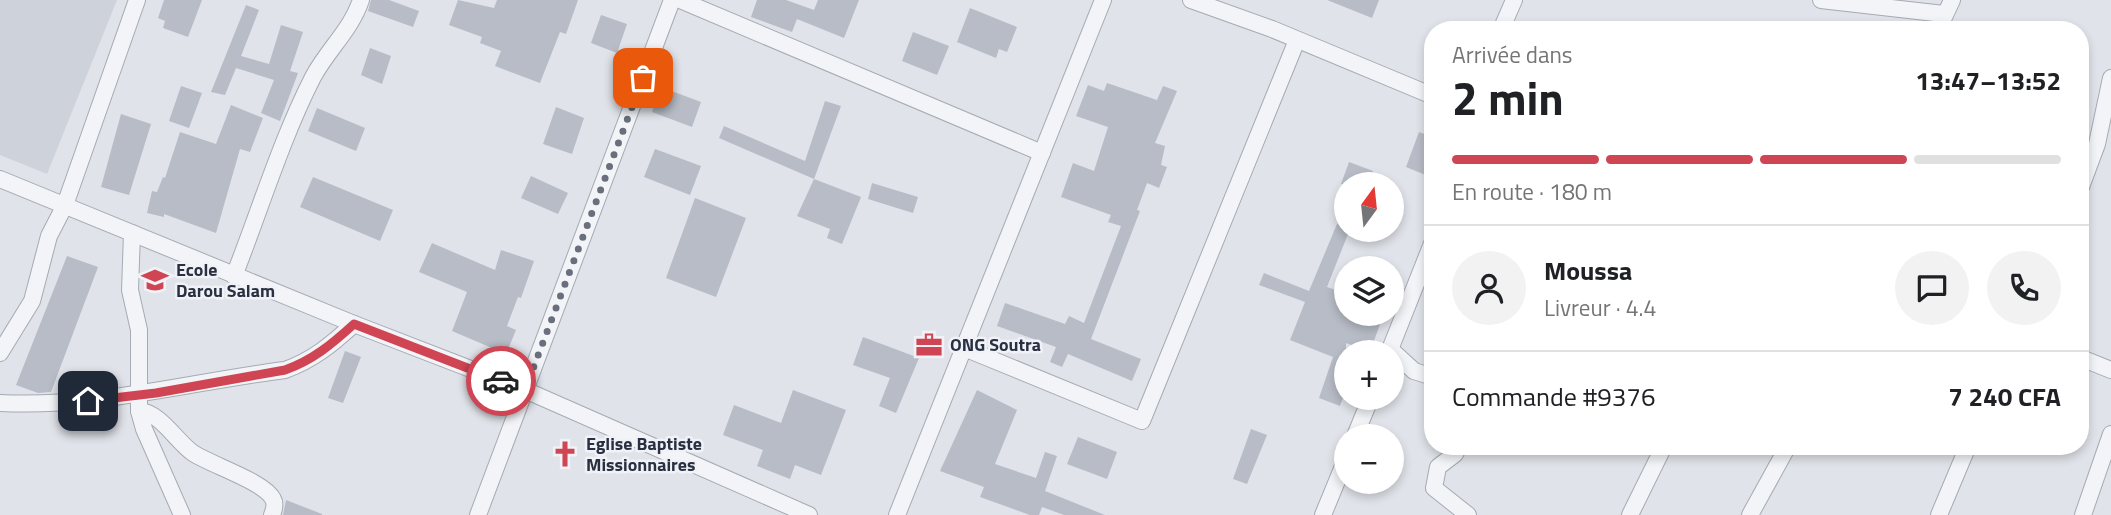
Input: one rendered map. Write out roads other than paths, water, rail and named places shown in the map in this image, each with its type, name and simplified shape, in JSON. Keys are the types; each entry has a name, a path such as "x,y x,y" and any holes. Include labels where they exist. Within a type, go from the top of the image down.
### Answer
{"street":[{"path":"0,353 32,301 49,236 65,205 137,0"},
{"path":"234,276 306,93 327,52 355,19 361,0"},
{"path":"478,515 672,0"},
{"path":"680,0 1042,153"},
{"path":"897,515 1103,0"},
{"path":"1192,0 1424,92"},
{"path":"1505,21 1514,0"},
{"path":"1821,0 1945,15"},
{"path":"964,348 1142,421 1297,40"},
{"path":"2089,166 2097,144 2111,78"},
{"path":"0,179 234,276 525,390 809,515"},
{"path":"132,233 130,279 139,330 139,411 144,429 183,515"},
{"path":"1393,340 1424,263"},
{"path":"0,402 44,405 137,394 285,370 306,362 327,348 354,324"},
{"path":"2089,361 2111,370"},
{"path":"1404,363 1414,371 1424,374"},
{"path":"139,411 154,415 172,436 195,455 268,492 275,505 272,515"},
{"path":"2083,515 2111,434"},
{"path":"1454,455 1438,467 1434,488 1468,515"},
{"path":"1630,515 1660,455"},
{"path":"1750,515 1783,455"},
{"path":"1939,515 1964,455"},
{"path":"1323,515 1334,488"}],"place":[{"name":"Ecole Darou Salam","path":"155,280"},
{"name":"ONG Soutra","path":"929,345"},
{"name":"Eglise Baptiste Missionnaires","path":"565,454"}]}
